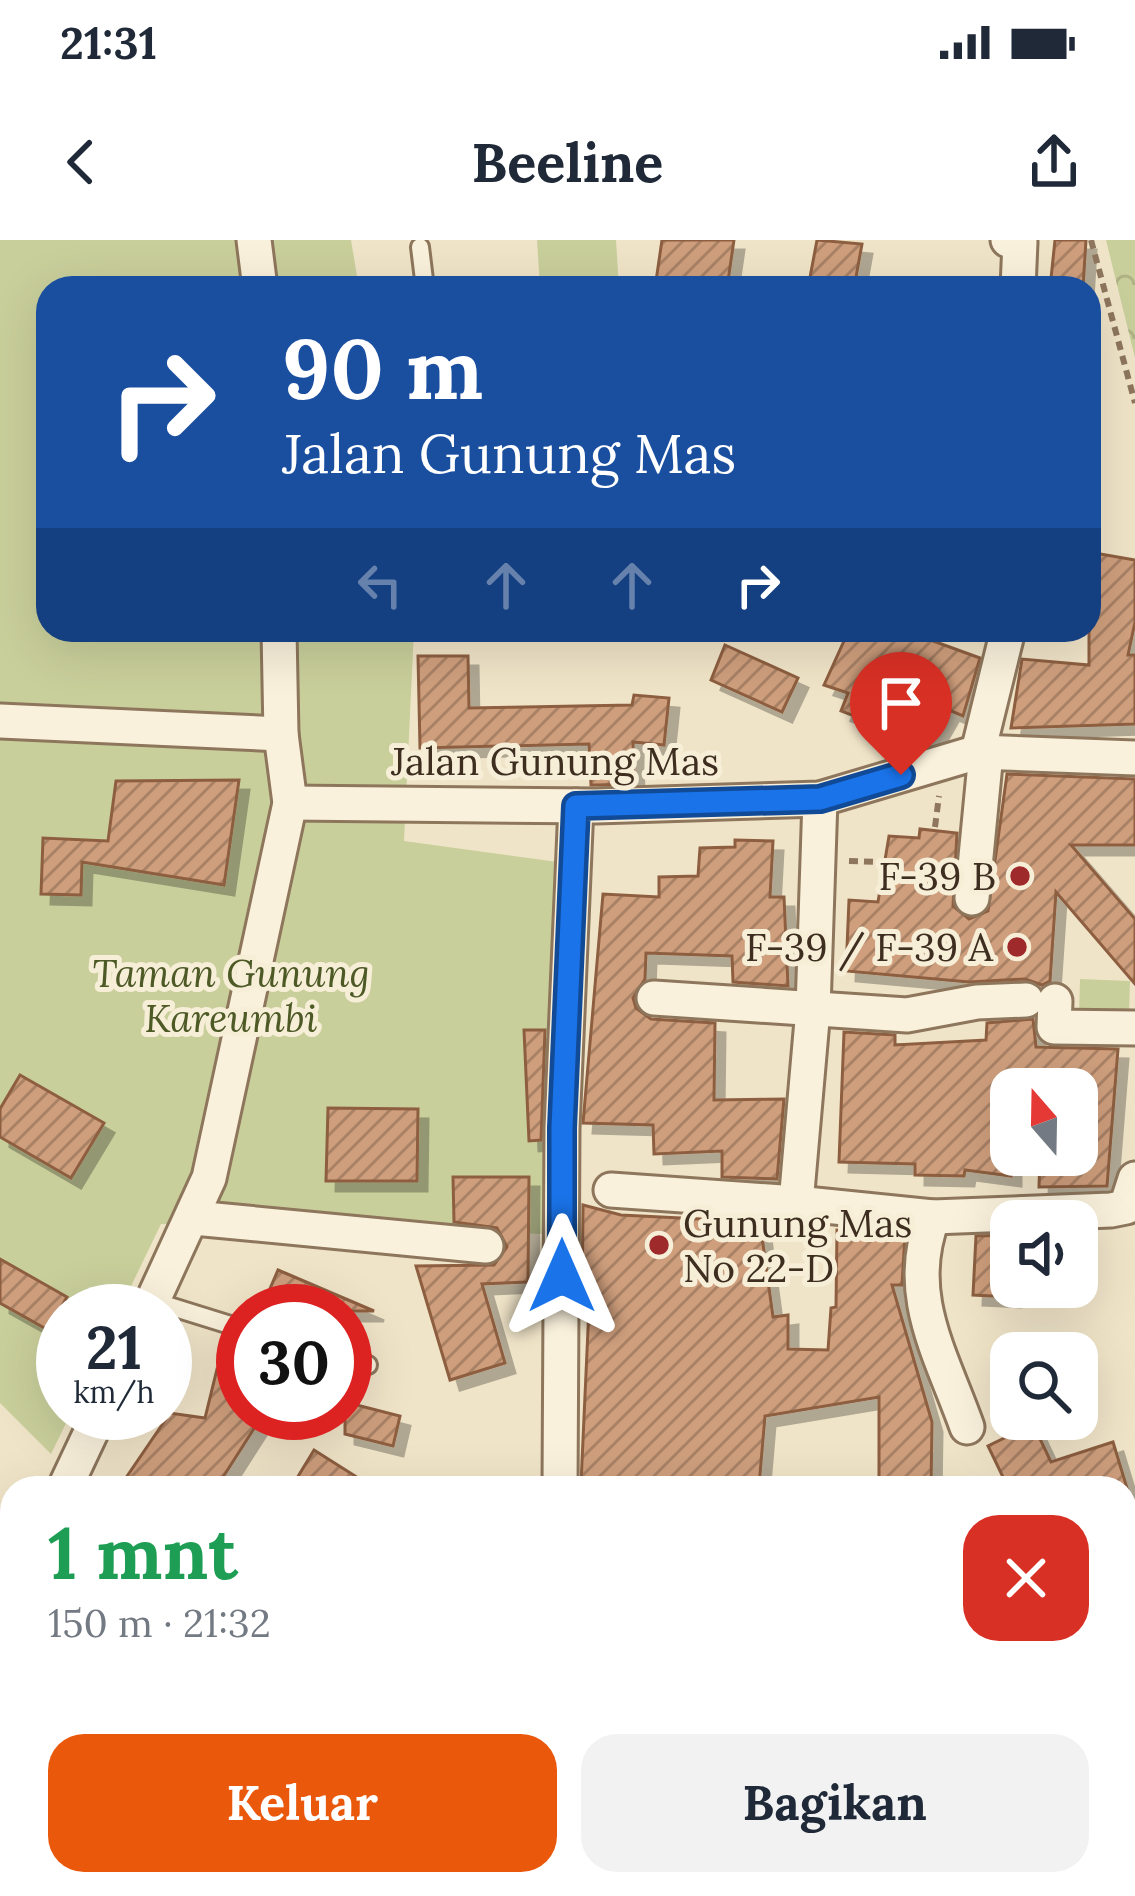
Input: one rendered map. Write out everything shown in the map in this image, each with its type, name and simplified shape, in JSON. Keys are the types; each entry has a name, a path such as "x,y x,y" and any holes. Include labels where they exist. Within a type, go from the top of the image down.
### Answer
{"street":[{"path":"254,240 258,276"},
{"path":"1017,241 1018,276"},
{"path":"161,1284 209,1178 290,803 281,734 279,642"},
{"path":"972,898 982,753 1005,642"},
{"path":"0,721 281,734"},
{"name":"Jalan Gunung Mas","path":"290,803 576,806 820,799 982,753 1135,758"},
{"path":"796,1203 813,1009 820,799"},
{"path":"560,1476 562,1128 576,806"},
{"path":"654,998 907,1016 977,1002 1041,1001 1054,1027 1135,1028"},
{"path":"611,1190 933,1217 1132,1198"},
{"path":"933,1217 920,1250 918,1280 967,1427"},
{"path":"194,1218 486,1246"},
{"path":"71,1476 88,1440"},
{"path":"240,1896 289,1896"}],"lane":[{"path":"420,247 424,276"}],"path":[{"path":"1091,240 1101,276"},
{"path":"1101,277 1135,403"}],"green space":[{"name":"Taman Gunung Kareumbi","path":"0,240 351,240 357,276 36,276 36,642 413,642 404,841 558,862 545,1234 161,1224 132,1284 36,1284 36,1439 0,1403"},
{"path":"537,240 616,240 618,276 539,276"},
{"path":"1106,240 1135,240 1135,358"},
{"path":"1080,979 1130,981 1129,1017 1079,1014"},
{"name":"Taman Gunung Kareumbi","path":"37,1440 58,1440 51,1454"}],"building":[{"path":"662,240 734,240 729,276 657,276"},
{"path":"817,240 862,244 856,276 810,276"},
{"path":"1055,240 1086,240 1084,276 1051,276"},
{"path":"1101,554 1135,560 1135,622 1128,655 1135,655 1135,724 1011,728 1022,659 1089,665 1089,642 1101,642"},
{"path":"844,642 936,642 980,658 963,716 949,710 929,745 841,711 848,693 824,685"},
{"path":"725,645 798,678 782,712 711,680"},
{"path":"418,656 468,656 469,708 632,705 634,695 669,698 664,745 633,742 634,784 596,785 591,785 589,744 420,748"},
{"path":"1007,774 1135,779 1135,845 1071,845 1135,919 1135,984 1056,892 1050,981 1042,985 1025,979 969,982 846,971 849,900 878,902 889,836 919,838 920,829 957,833 953,906 969,919 988,911"},
{"path":"239,780 224,885 82,862 81,895 41,894 43,838 108,841 116,781"},
{"path":"735,840 773,841 770,897 784,897 788,986 733,982 732,956 646,953 645,979 633,998 636,1008 651,1019 715,1023 714,1100 784,1099 777,1179 722,1177 722,1151 654,1154 653,1125 583,1123 603,894 659,897 659,877 698,876 700,848 735,847"},
{"path":"1033,1019 1036,1047 1118,1049 1107,1186 1039,1187 1039,1176 1098,1176 1098,1068 990,1068 990,1173 965,1170 964,1176 915,1175 915,1164 839,1162 844,1032 895,1035 895,1045 986,1040 987,1023"},
{"path":"524,1030 545,1030 541,1140 529,1141"},
{"path":"20,1075 104,1123 71,1178 0,1137 0,1109"},
{"path":"328,1108 418,1109 417,1181 326,1181"},
{"path":"453,1177 529,1177 528,1282 482,1284 505,1363 450,1380 416,1266 494,1265 507,1247 497,1228 454,1222"},
{"path":"583,1205 621,1215 760,1222 773,1317 788,1315 788,1349 828,1350 831,1308 836,1307 837,1230 905,1235 902,1285 892,1285 932,1422 931,1476 879,1476 879,1397 765,1416 760,1476 581,1476 589,1307 582,1307"},
{"path":"976,1236 990,1236 990,1296 973,1295"},
{"path":"0,1259 44,1284 36,1284 36,1323 0,1303"},
{"path":"278,1270 311,1284 272,1284"},
{"path":"216,1373 216,1440 247,1440 224,1476 127,1476 152,1440 192,1440 192,1416 205,1418"},
{"path":"372,1409 400,1416 393,1446 369,1440"},
{"path":"1000,1440 1041,1440 1051,1462 1113,1442 1123,1476 1003,1476 988,1446"},
{"path":"314,1450 355,1476 298,1476"}],"place":[{"name":"F-39 B","path":"1020,876"},
{"name":"F-39 / F-39 A","path":"1017,947"},
{"name":"Gunung Mas No 22-D","path":"659,1245"}],"route":[{"path":"562,1276 562,1128 576,806 820,799 901,775"}]}
